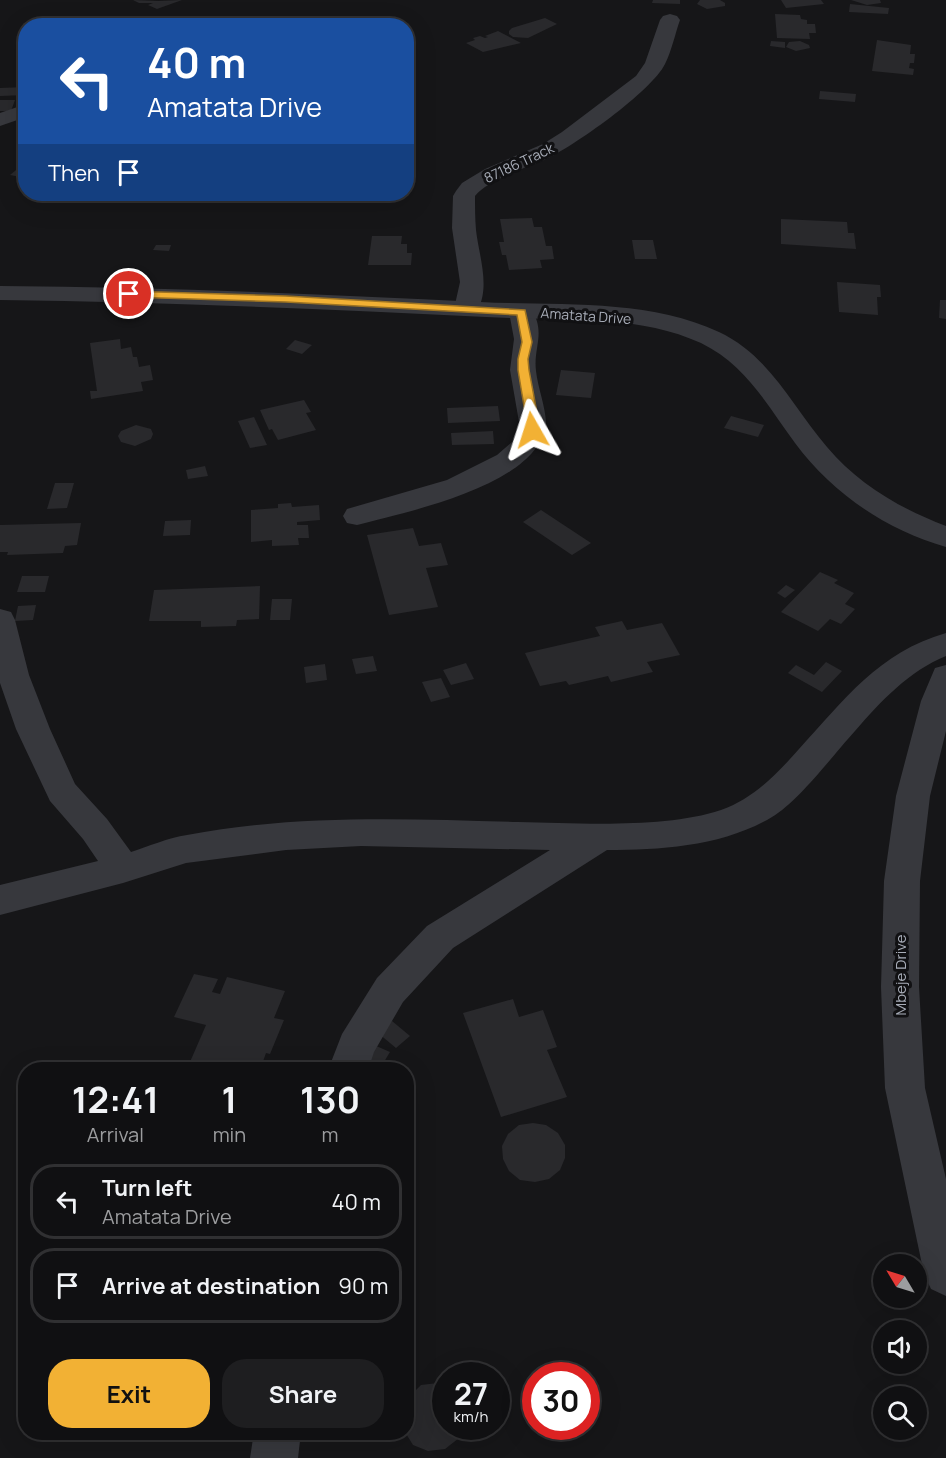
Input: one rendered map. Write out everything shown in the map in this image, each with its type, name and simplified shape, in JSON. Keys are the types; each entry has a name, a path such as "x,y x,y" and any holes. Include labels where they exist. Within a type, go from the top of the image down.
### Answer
{"street":[{"name":"87186 Track","path":"466,309 472,282 464,228 464,196 470,188 493,174 551,149 570,137 643,80 655,64 670,21"},
{"path":"0,120 18,113"},
{"name":"Amatata Drive","path":"0,293 286,299 612,317 682,327 729,348 752,365 773,389 817,453 852,488 885,510 946,537"},
{"path":"357,516 470,482 510,459 525,442 532,430 532,418 523,370 527,342 521,312"},
{"path":"0,620 17,686 33,729 62,792 95,829 123,869"},
{"path":"0,900 123,869 186,849 286,836 361,832 601,836 690,831 729,822 761,807 794,777 863,700 888,677 916,656 946,645"},
{"name":"Mbeje Drive","path":"946,676 937,701 913,796 902,881 900,987 905,1088 946,1274"},
{"path":"351,1062 356,1046 390,990 440,937 601,836"},
{"path":"274,1458 277,1440"}],"building":[{"path":"133,0 182,0 157,9 148,5 153,3 139,3"},
{"path":"653,0 680,0 680,4 652,3"},
{"path":"700,0 720,0 725,3 725,6 707,9 697,4"},
{"path":"781,0 821,0 824,4 786,8"},
{"path":"851,0 880,0 881,3 867,5"},
{"path":"850,4 889,8 888,14 849,12"},
{"path":"775,14 800,15 801,19 807,20 807,24 815,24 816,33 809,33 810,39 777,38"},
{"path":"545,18 557,24 528,38 513,37 509,34 512,28"},
{"path":"498,31 521,43 483,52 466,43 475,40 473,38 480,36 485,38"},
{"path":"877,40 911,45 910,54 915,54 914,63 910,63 909,68 914,69 913,75 872,71"},
{"path":"771,41 785,42 785,48 770,46"},
{"path":"800,41 809,45 810,48 796,51 786,47 789,42"},
{"path":"18,87 18,95 0,96 0,88"},
{"path":"820,91 856,94 855,102 819,99"},
{"path":"0,100 15,100 11,111 0,111"},
{"path":"18,168 18,176 10,175"},
{"path":"532,218 534,227 542,227 546,246 552,246 554,259 540,260 542,268 509,270 506,255 502,255 499,242 504,242 500,219"},
{"path":"781,219 847,222 848,233 854,233 856,249 781,244"},
{"path":"372,236 402,236 401,244 407,244 407,253 412,253 411,265 368,265"},
{"path":"632,240 653,240 657,259 635,259"},
{"path":"156,245 171,245 169,251 153,250"},
{"path":"837,282 880,285 881,297 877,297 878,315 839,312"},
{"path":"940,300 946,300 946,319 939,318"},
{"path":"120,339 121,349 131,347 133,357 137,357 139,367 150,365 153,380 141,382 143,391 91,399 90,391 97,391 90,343"},
{"path":"295,340 312,345 302,354 286,349"},
{"path":"561,370 595,373 591,398 556,395"},
{"path":"304,400 311,412 306,413 316,430 278,440 272,429 269,430 260,410"},
{"path":"498,406 500,421 448,423 447,408"},
{"path":"731,416 764,425 758,437 724,428"},
{"path":"254,417 267,445 250,448 238,421"},
{"path":"136,425 151,429 153,434 151,439 135,446 121,442 118,436 121,431"},
{"path":"493,431 494,444 452,445 451,433"},
{"path":"205,466 208,476 188,479 186,470"},
{"path":"55,483 74,483 67,508 47,509"},
{"path":"291,503 292,507 319,505 320,520 297,522 297,525 308,525 309,538 298,538 299,545 272,546 272,540 251,542 251,510 278,508 278,504"},
{"path":"541,510 591,543 572,555 523,522"},
{"path":"191,520 190,535 163,536 165,521"},
{"path":"81,523 77,545 65,546 63,553 7,555 8,552 0,552 0,525"},
{"path":"413,528 419,546 441,543 448,565 426,568 438,607 389,615 367,535"},
{"path":"820,572 838,580 834,583 854,593 845,604 855,609 841,624 830,619 818,631 781,612"},
{"path":"22,576 49,576 45,592 17,592"},
{"path":"786,585 795,590 785,598 777,593"},
{"path":"260,586 259,619 237,620 236,626 201,627 201,621 149,621 154,590"},
{"path":"272,599 292,599 290,620 270,620"},
{"path":"36,605 33,620 15,621 18,606"},
{"path":"622,621 627,630 662,623 680,655 647,662 653,672 611,682 608,676 569,685 566,681 540,686 525,653 600,636 595,627"},
{"path":"373,656 377,671 356,674 352,659"},
{"path":"826,662 842,671 822,692 788,673 796,665 814,675"},
{"path":"466,663 474,679 451,685 443,670"},
{"path":"325,664 327,680 306,683 304,667"},
{"path":"441,678 450,697 431,702 422,682"},
{"path":"194,974 218,979 212,992 220,994 227,977 285,991 274,1018 284,1020 270,1054 266,1053 263,1062 190,1062 206,1025 174,1017"},
{"path":"513,999 519,1017 543,1010 557,1047 547,1050 567,1097 501,1117 463,1013"},
{"path":"392,1021 410,1036 396,1048 378,1033"},
{"path":"374,1045 390,1052 384,1062 364,1062"},
{"path":"533,1123 546,1125 558,1133 565,1145 565,1158 560,1170 549,1179 535,1182 520,1180 509,1171 503,1159 502,1146 508,1134 519,1125"},
{"path":"432,1384 432,1440 456,1440 445,1449 428,1451 413,1445 410,1440 414,1440 414,1392 421,1385"}],"route":[{"path":"129,294 286,299 521,312 527,342 523,370 532,430"}]}
